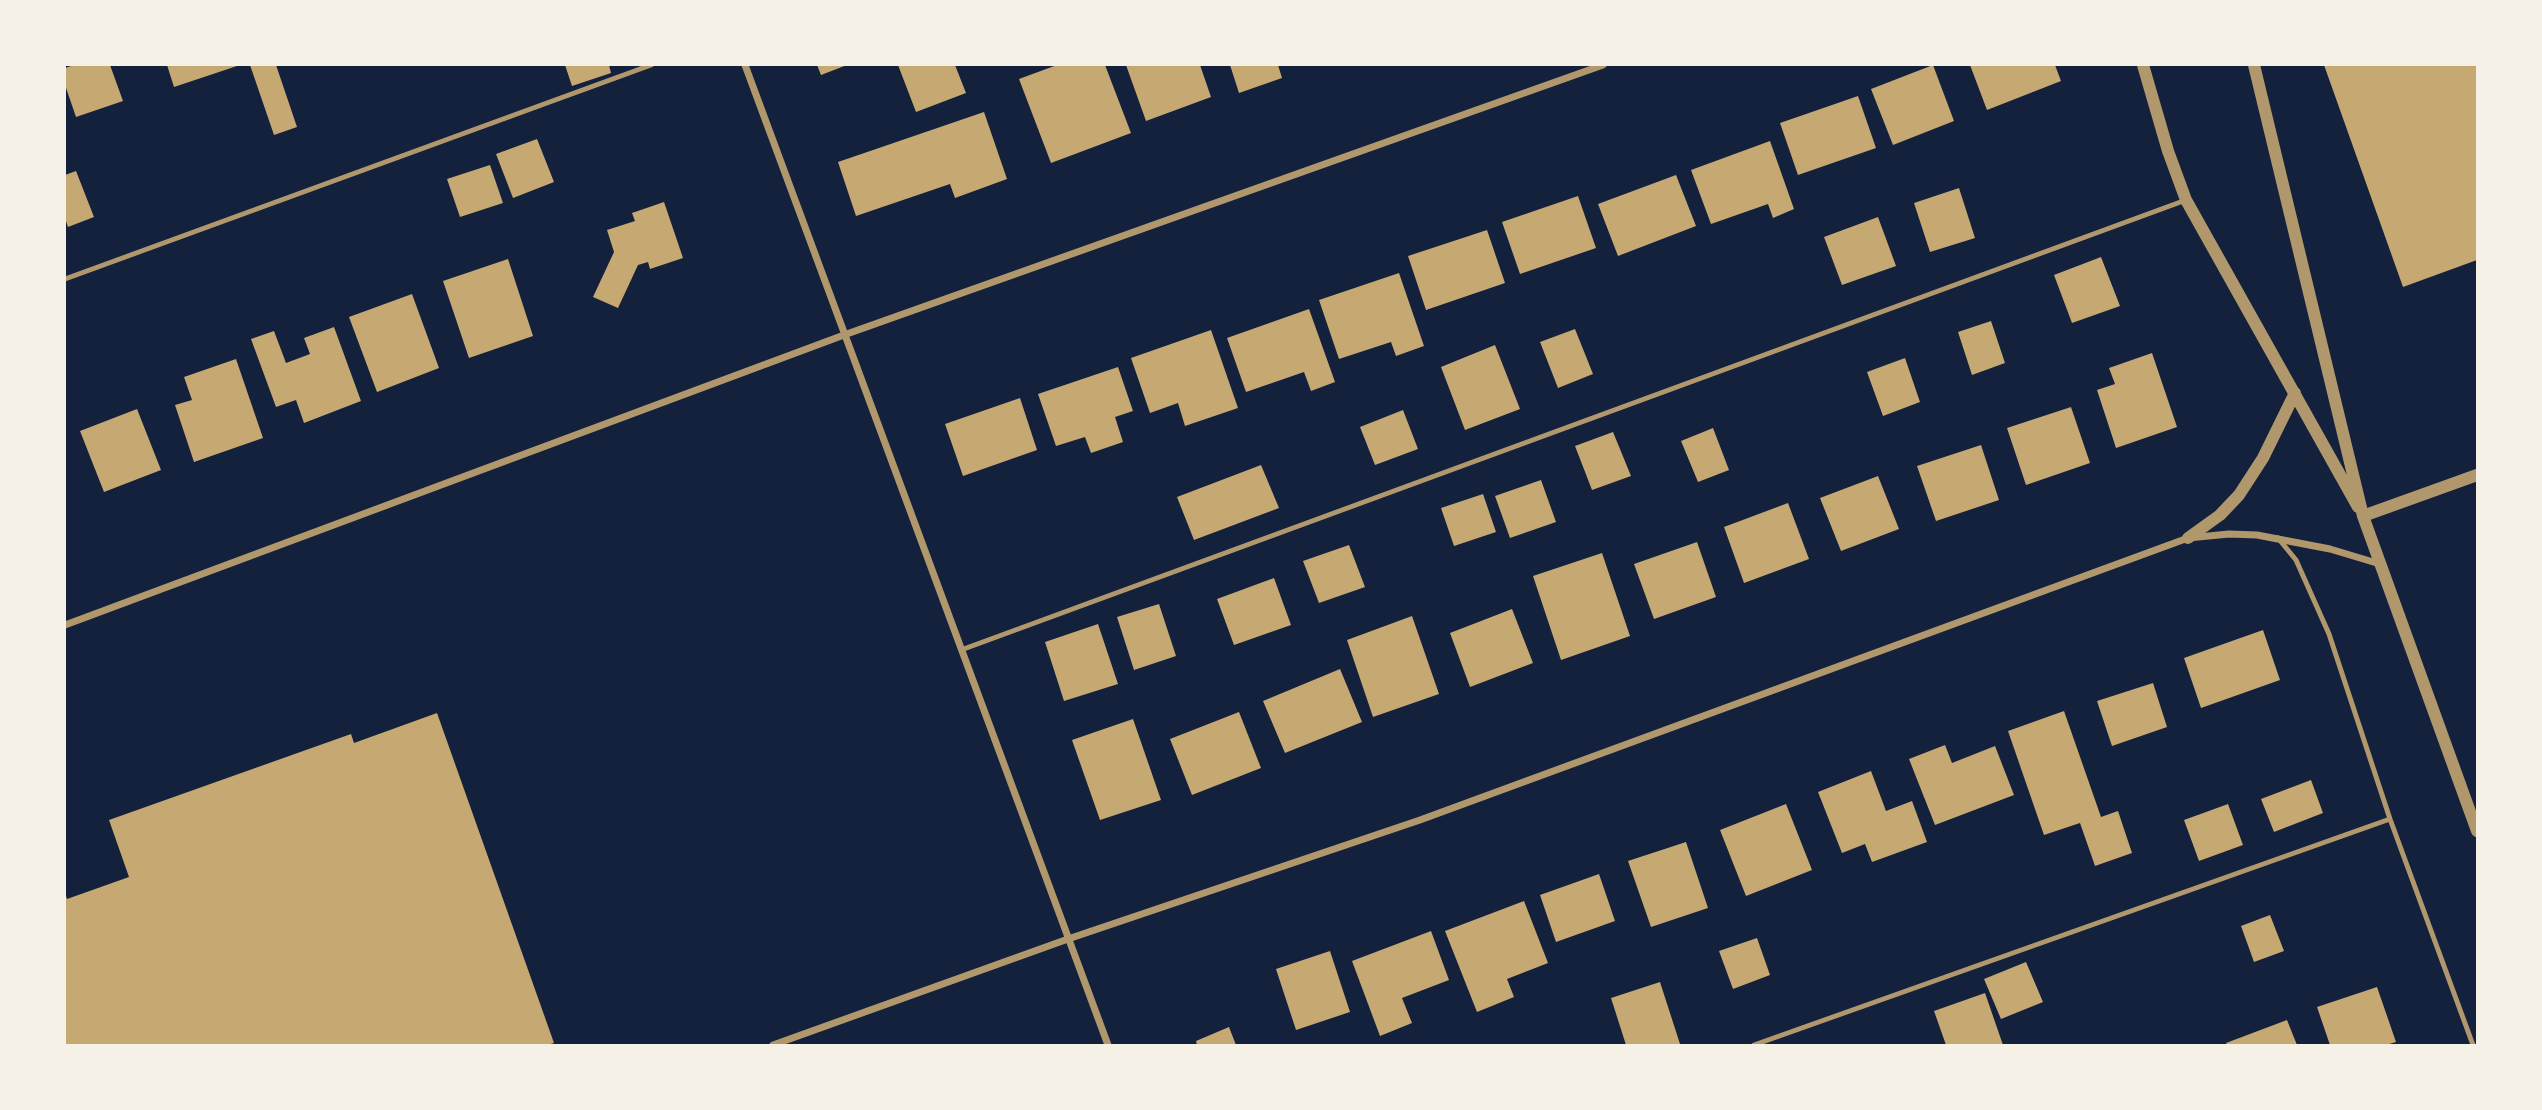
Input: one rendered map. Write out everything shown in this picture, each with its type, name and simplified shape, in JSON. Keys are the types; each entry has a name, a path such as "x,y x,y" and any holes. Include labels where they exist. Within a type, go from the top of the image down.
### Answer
{"street":[{"path":"746,65 1108,1045"},
{"path":"65,625 844,335 1603,65"},
{"path":"2143,65 2168,151 2186,200 2363,516"},
{"path":"2254,65 2363,516 2477,831"},
{"path":"2188,538 2220,514 2239,495 2263,458 2295,393"},
{"path":"2363,516 2477,475"},
{"path":"773,1045 1068,939 1420,820 2188,538 2229,534 2278,538 2330,549 2380,564"}],"lane":[{"path":"65,279 651,65"},
{"path":"961,650 2186,200"},
{"path":"2278,538 2296,560 2329,634 2390,819 2473,1045"},
{"path":"1754,1045 2390,819"}],"building":[{"path":"74,65 110,65 123,101 76,117 65,85 65,68"},
{"path":"167,65 240,65 174,87"},
{"path":"250,65 276,65 297,127 274,135"},
{"path":"565,65 609,65 611,73 572,86"},
{"path":"817,65 847,65 821,75"},
{"path":"898,65 955,65 966,93 916,112"},
{"path":"1057,65 1105,65 1131,133 1051,163 1019,79"},
{"path":"1126,65 1200,65 1211,97 1146,121"},
{"path":"1230,65 1278,65 1282,78 1239,93"},
{"path":"1933,65 1954,121 1893,145 1871,89"},
{"path":"1970,65 2055,65 2061,81 1987,110"},
{"path":"2324,65 2477,65 2477,260 2403,287"},
{"path":"1858,96 1876,148 1798,175 1780,123"},
{"path":"984,112 1007,179 955,198 950,184 856,216 838,162"},
{"path":"537,139 554,182 513,198 496,154"},
{"path":"1770,141 1794,209 1773,218 1768,204 1711,224 1691,170"},
{"path":"490,165 503,203 460,217 447,179"},
{"path":"76,171 94,217 68,227 65,218 65,175"},
{"path":"1676,175 1696,226 1618,256 1598,204"},
{"path":"1959,188 1975,238 1930,252 1914,203"},
{"path":"1578,196 1596,248 1520,274 1502,222"},
{"path":"664,202 683,258 650,269 648,262 638,265 618,308 593,297 614,252 607,230 635,221 632,213"},
{"path":"1878,217 1896,266 1842,285 1824,237"},
{"path":"1487,230 1505,283 1426,310 1408,256"},
{"path":"2101,257 2120,306 2072,323 2054,275"},
{"path":"508,259 533,336 469,358 443,281"},
{"path":"1399,273 1424,346 1396,356 1391,342 1339,359 1319,300"},
{"path":"412,294 439,368 377,392 349,317"},
{"path":"1309,309 1335,382 1311,391 1304,372 1246,392 1227,338"},
{"path":"1991,321 2005,363 1972,375 1958,332"},
{"path":"334,327 361,401 304,423 296,400 276,407 251,339 274,331 286,363 310,354 304,338"},
{"path":"1575,329 1593,374 1558,388 1540,342"},
{"path":"1211,330 1238,408 1185,426 1178,403 1150,413 1131,358"},
{"path":"1495,345 1520,409 1465,430 1441,367"},
{"path":"2152,353 2177,427 2116,448 2097,390 2115,384 2109,368"},
{"path":"1905,358 1920,402 1883,416 1867,372"},
{"path":"236,359 263,438 194,462 175,405 192,400 184,377"},
{"path":"1118,367 1133,411 1115,417 1123,442 1091,453 1085,437 1056,446 1038,394"},
{"path":"1020,398 1037,450 963,476 945,424"},
{"path":"2071,407 2090,463 2026,485 2007,428"},
{"path":"137,409 161,470 104,492 80,431"},
{"path":"1403,410 1418,449 1375,465 1360,427"},
{"path":"1713,428 1729,470 1698,482 1681,441"},
{"path":"1613,432 1631,476 1592,490 1575,446"},
{"path":"1981,445 1999,500 1936,521 1917,466"},
{"path":"1261,465 1279,508 1194,540 1177,497"},
{"path":"1878,476 1899,529 1841,551 1820,498"},
{"path":"1541,480 1556,522 1510,538 1495,496"},
{"path":"1483,494 1496,532 1454,546 1441,508"},
{"path":"1788,503 1809,559 1744,583 1724,527"},
{"path":"1697,542 1716,597 1654,619 1634,564"},
{"path":"1349,545 1365,587 1319,603 1303,561"},
{"path":"1602,553 1630,636 1561,660 1533,576"},
{"path":"1274,578 1291,625 1234,645 1217,599"},
{"path":"1159,604 1176,656 1134,670 1117,617"},
{"path":"1512,609 1533,663 1470,687 1450,633"},
{"path":"1412,616 1439,694 1373,717 1347,640"},
{"path":"1098,624 1118,684 1064,701 1045,642"},
{"path":"2263,630 2280,680 2201,708 2184,658"},
{"path":"1340,669 1362,722 1285,753 1263,701"},
{"path":"2153,683 2167,727 2112,746 2097,701"},
{"path":"2064,711 2101,817 2118,811 2132,853 2095,866 2080,823 2044,835 2008,731"},
{"path":"1239,712 1261,768 1192,795 1170,739"},
{"path":"437,713 554,1043 65,1045 65,893 67,899 129,877 109,820 351,734 354,743"},
{"path":"1133,719 1161,800 1100,820 1072,740"},
{"path":"1945,745 1952,763 1995,746 2014,795 1935,825 1909,759"},
{"path":"1871,771 1886,811 1912,801 1927,842 1872,862 1865,844 1842,853 1818,792"},
{"path":"2311,780 2323,813 2274,832 2261,799"},
{"path":"1786,804 1812,870 1746,896 1720,830"},
{"path":"2228,804 2243,845 2199,861 2184,820"},
{"path":"1686,842 1708,908 1651,927 1628,861"},
{"path":"1599,874 1615,921 1556,942 1540,895"},
{"path":"1524,901 1548,963 1507,979 1514,997 1477,1012 1445,931"},
{"path":"2270,915 2284,951 2254,962 2241,926"},
{"path":"1431,931 1449,980 1402,998 1412,1023 1380,1036 1352,961"},
{"path":"1757,938 1770,975 1733,989 1719,951"},
{"path":"1330,951 1350,1012 1296,1030 1276,969"},
{"path":"2026,962 2043,1002 2001,1019 1984,979"},
{"path":"1660,982 1680,1044 1626,1045 1611,998"},
{"path":"2377,987 2396,1042 2386,1045 2330,1045 2317,1007"},
{"path":"1985,993 2003,1045 1946,1045 1934,1011"},
{"path":"2287,1020 2297,1045 2226,1043"},
{"path":"1229,1027 1236,1045 1197,1045 1196,1041"}]}
